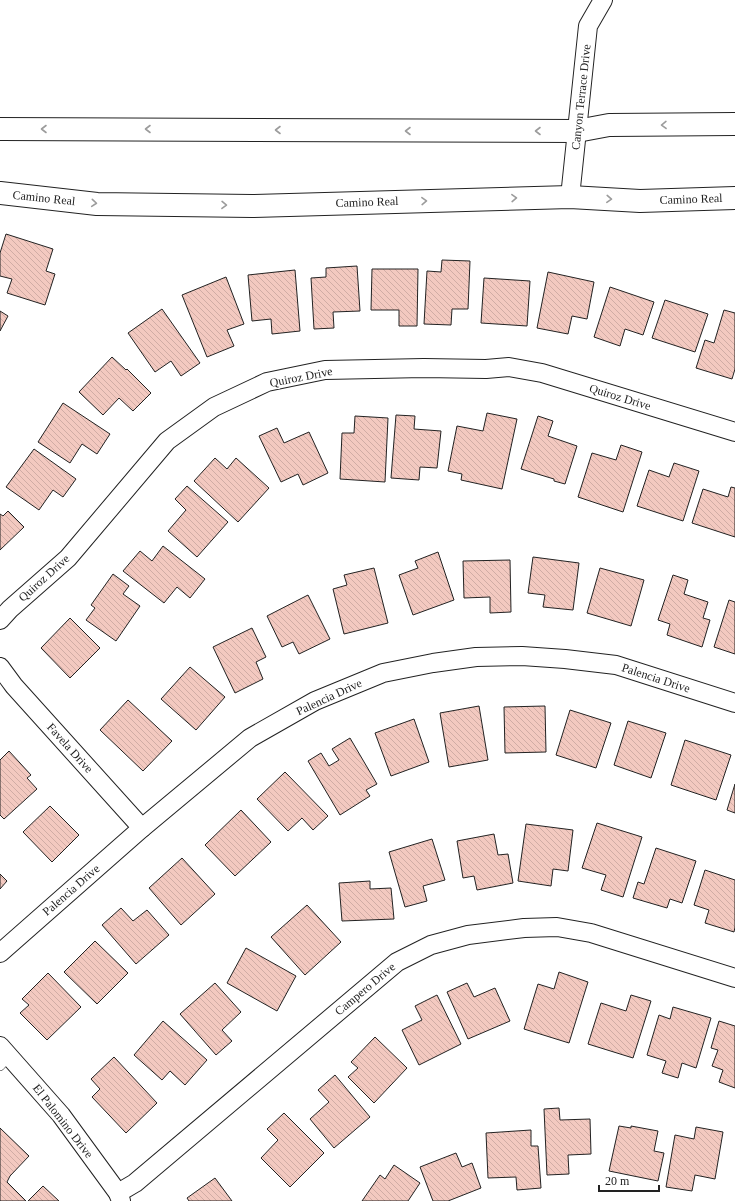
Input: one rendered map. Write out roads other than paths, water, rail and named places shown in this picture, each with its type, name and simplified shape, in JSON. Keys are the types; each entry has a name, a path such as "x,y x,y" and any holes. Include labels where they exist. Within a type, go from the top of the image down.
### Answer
{"main road":[{"path":"0,128 577,132 608,125 735,124"},
{"name":"Camino Real","path":"0,193 97,204 252,206 570,197 640,201 735,198"}],"street":[{"name":"Canyon Terrace Drive","path":"570,197 588,26 603,0"},
{"name":"Quiroz Drive","path":"0,620 10,609 68,558 167,441 214,406 267,382 325,370 424,368 486,369 509,367 542,373 735,432"},
{"name":"Palencia Drive","path":"0,953 142,828 250,738 315,701 383,673 433,663 476,657 522,656 565,659 616,665 735,703"},
{"name":"Favela Drive","path":"0,667 14,686 142,828"},
{"name":"Campero Drive","path":"120,1197 396,962 431,945 468,935 524,928 557,927 591,933 735,978"},
{"name":"El Palomino Drive","path":"3,1056 61,1115 120,1197"}]}
